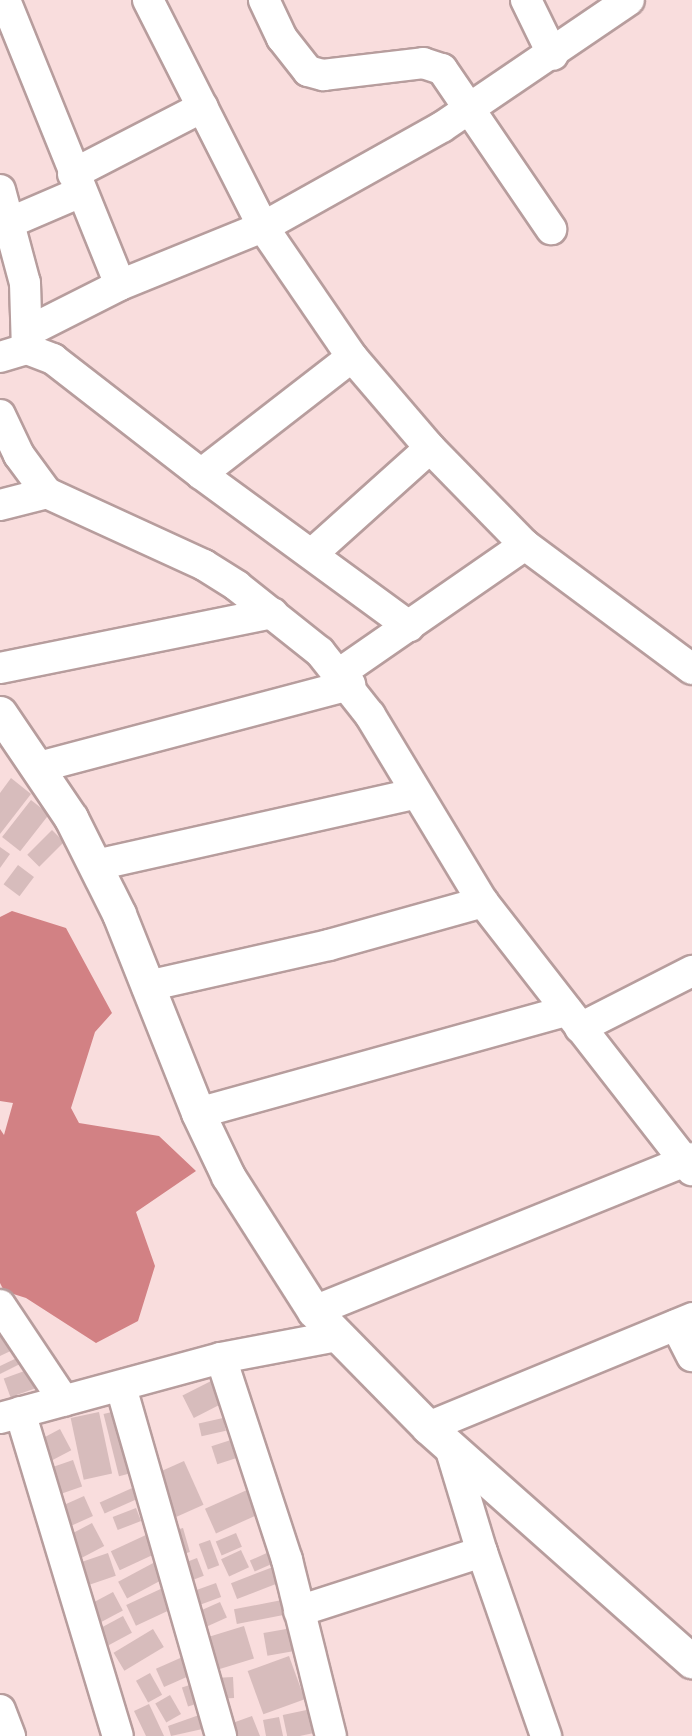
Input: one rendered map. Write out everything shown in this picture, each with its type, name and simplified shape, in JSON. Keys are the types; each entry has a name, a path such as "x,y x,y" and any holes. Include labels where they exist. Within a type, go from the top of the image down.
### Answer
{"street":[{"path":"5,0 120,285"},
{"path":"147,0 263,227 352,357 430,448 525,545 692,669"},
{"path":"264,0 282,38 308,71 323,75 423,63 442,69 551,229"},
{"path":"526,0 553,55"},
{"path":"18,346 120,285 263,227 470,109 553,55 629,0"},
{"path":"9,232 77,183 203,107"},
{"path":"0,190 9,232 25,283 18,346"},
{"path":"18,346 53,359 201,474 313,553 408,626"},
{"path":"201,474 352,357"},
{"path":"0,415 19,455 47,493 204,565 272,613 321,652 345,679 414,794 483,902 573,1019 690,1164 314,1311"},
{"path":"313,553 430,448"},
{"path":"0,505 47,493"},
{"path":"39,767 345,679 408,626 525,545"},
{"path":"0,668 272,613"},
{"path":"0,713 39,767 96,866 198,1113 228,1176 314,1311 439,1437 692,1661"},
{"path":"96,866 414,794"},
{"path":"147,986 319,948 483,902"},
{"path":"198,1113 573,1019 692,971"},
{"path":"0,1305 64,1401"},
{"path":"439,1437 684,1322 692,1356"},
{"path":"118,1736 10,1415 121,1387 221,1358 337,1336"},
{"path":"221,1358 287,1560 331,1736"},
{"path":"121,1387 221,1736"},
{"path":"439,1437 546,1736"},
{"path":"299,1611 482,1552"},
{"path":"0,1710 10,1736"}],"shaded area":[{"path":"12,911 66,928 112,1013 95,1032 71,1108 79,1123 159,1136 196,1171 136,1212 155,1266 138,1321 96,1343 26,1298 4,1291 0,1283 0,1129 4,1135 13,1103 0,1101 0,917"}],"building":[{"path":"11,778 31,794 0,834 0,793"},
{"path":"31,800 49,814 20,851 2,837"},
{"path":"52,830 64,842 39,867 27,855"},
{"path":"0,847 10,854 0,868"},
{"path":"18,865 34,877 20,896 4,884"},
{"path":"0,1328 19,1347 0,1356"},
{"path":"21,1356 24,1362 0,1374 0,1366"},
{"path":"30,1369 37,1388 11,1397 4,1379"},
{"path":"219,1377 230,1399 194,1418 182,1396"},
{"path":"120,1410 135,1472 119,1476 104,1414"},
{"path":"99,1412 112,1474 84,1480 71,1418"},
{"path":"223,1418 226,1431 202,1436 199,1424"},
{"path":"60,1429 71,1450 47,1463 36,1442"},
{"path":"240,1437 246,1455 217,1464 211,1446"},
{"path":"73,1460 82,1486 52,1497 43,1470"},
{"path":"184,1461 204,1505 169,1520 149,1476"},
{"path":"139,1485 144,1496 105,1513 100,1502"},
{"path":"247,1490 258,1515 216,1533 205,1509"},
{"path":"84,1496 93,1516 66,1528 57,1508"},
{"path":"136,1508 141,1521 118,1530 113,1517"},
{"path":"92,1523 104,1546 78,1560 66,1537"},
{"path":"183,1528 190,1552 175,1556 168,1532"},
{"path":"236,1533 242,1547 222,1555 216,1542"},
{"path":"148,1534 157,1553 120,1570 111,1551"},
{"path":"210,1540 219,1565 208,1569 199,1544"},
{"path":"241,1550 249,1567 229,1577 221,1559"},
{"path":"269,1552 274,1563 255,1572 250,1561"},
{"path":"108,1553 116,1576 80,1588 72,1565"},
{"path":"197,1558 204,1576 184,1583 177,1566"},
{"path":"157,1561 166,1578 127,1598 118,1582"},
{"path":"273,1567 279,1583 237,1599 231,1583"},
{"path":"216,1583 221,1597 192,1608 187,1594"},
{"path":"167,1586 177,1607 136,1626 126,1605"},
{"path":"113,1592 123,1611 101,1622 91,1604"},
{"path":"287,1599 290,1614 237,1624 234,1609"},
{"path":"220,1602 227,1618 199,1630 192,1615"},
{"path":"123,1616 132,1633 107,1646 98,1629"},
{"path":"244,1626 254,1659 211,1672 201,1639"},
{"path":"292,1628 296,1651 267,1656 263,1633"},
{"path":"153,1629 164,1647 124,1671 114,1653"},
{"path":"187,1655 195,1673 164,1687 156,1669"},
{"path":"289,1656 305,1699 263,1714 248,1671"},
{"path":"150,1673 162,1695 148,1703 136,1681"},
{"path":"233,1677 234,1698 215,1699 214,1678"},
{"path":"199,1682 205,1701 188,1707 182,1688"},
{"path":"170,1695 181,1714 166,1723 155,1704"},
{"path":"149,1704 164,1736 146,1736 134,1711"},
{"path":"316,1708 321,1731 287,1736 283,1715"},
{"path":"202,1714 207,1728 171,1736 168,1726"},
{"path":"252,1716 260,1736 228,1736 224,1726"},
{"path":"279,1717 283,1736 266,1736 263,1720"}]}
